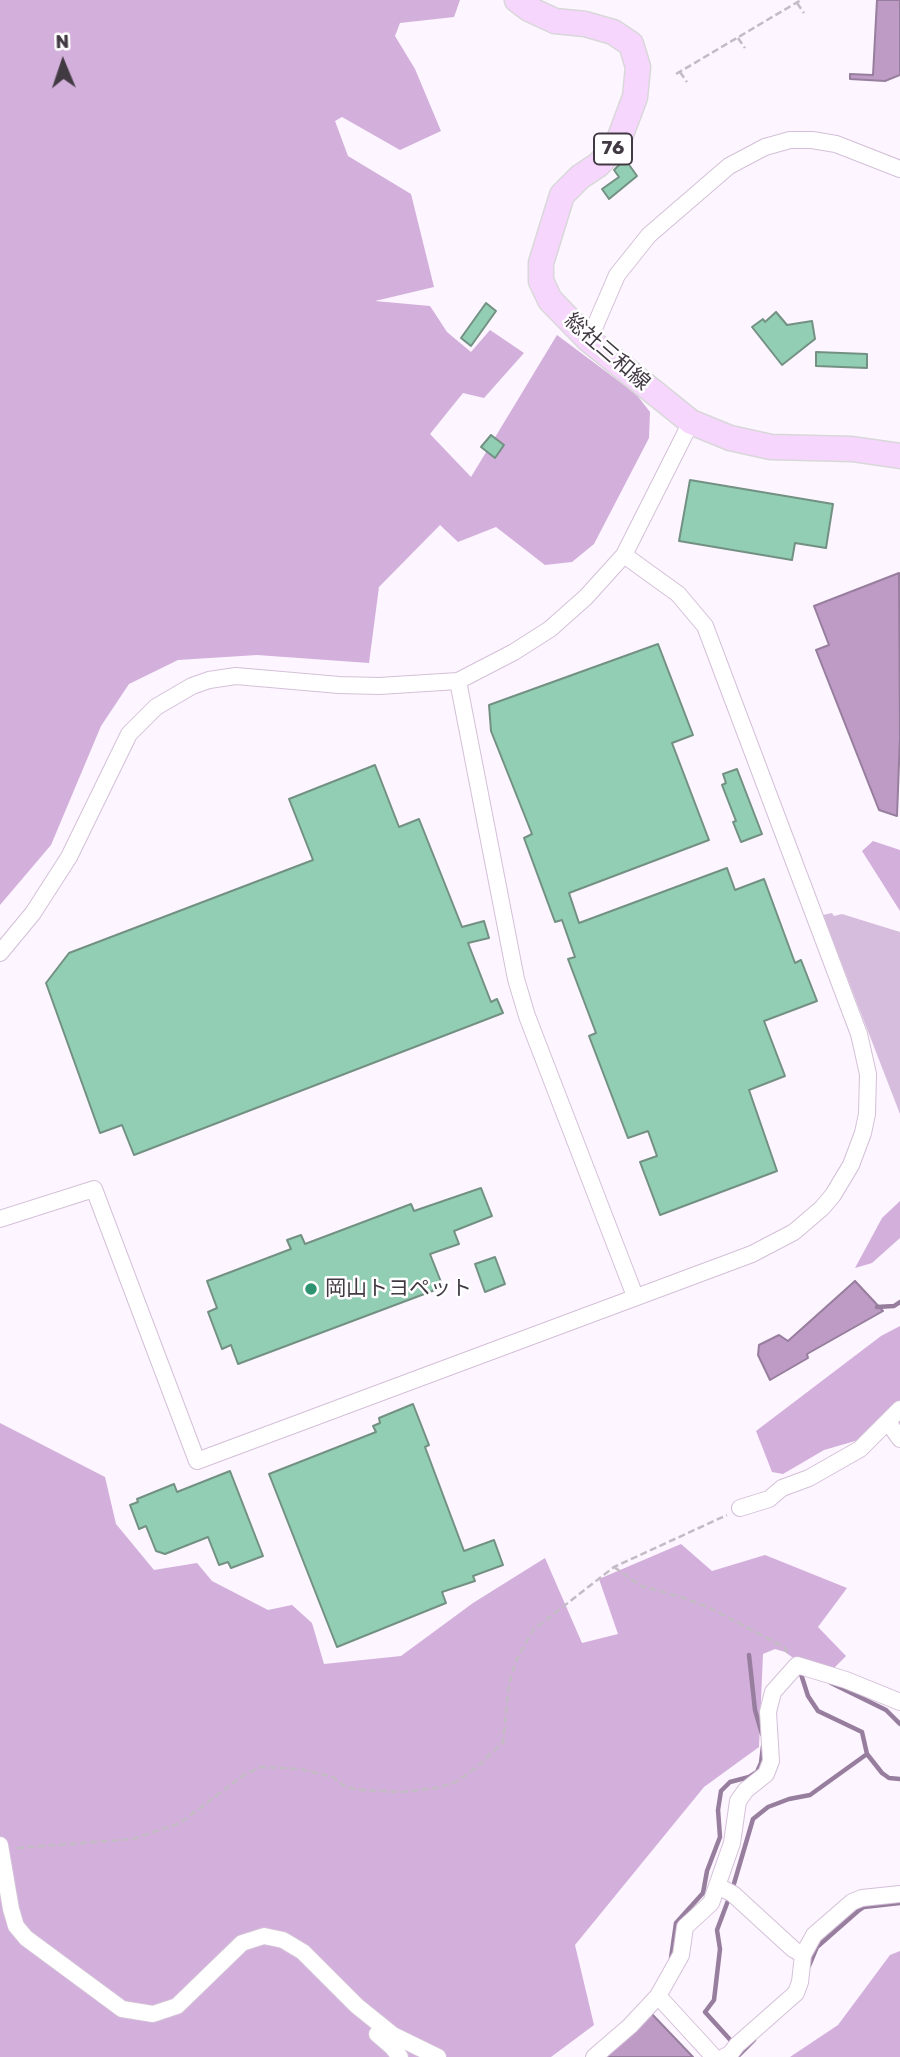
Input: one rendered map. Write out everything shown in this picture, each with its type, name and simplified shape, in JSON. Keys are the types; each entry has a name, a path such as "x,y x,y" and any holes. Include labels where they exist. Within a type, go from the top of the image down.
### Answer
{"main road":[{"name":"総社三和線","path":"517,0 555,21 585,24 613,32 631,44 638,67 635,97 617,145 562,195 541,262 541,281 550,300 589,340 691,422 730,438 771,447 852,449 900,456"}],"street":[{"path":"589,340 617,275 649,235 729,166 765,147 790,140 812,140 836,144 900,169"},
{"path":"0,953 33,913 69,857 129,734 140,720 172,696 209,680 236,676 379,686 458,681 514,652 551,629 586,597 624,555 691,422"},
{"path":"0,1219 94,1189 197,1461 752,1254 811,1220 833,1195 851,1165 863,1133 868,1094 865,1055 705,626 678,594 624,555"},
{"path":"458,681 516,979 527,1016 635,1296"},
{"path":"740,1508 769,1499 782,1488 832,1466 860,1449 900,1409"},
{"path":"888,1422 900,1439"},
{"path":"594,2057 630,2026 658,1996 681,1955 685,1927 711,1903 732,1843 738,1801 746,1790 766,1774 771,1761 768,1712 773,1692 795,1667 846,1680 900,1702"},
{"path":"1,1847 16,1926 26,1938 122,2009 153,2014 177,2006 242,1943 264,1936 284,1940 303,1952 357,2007 393,2035 438,2057"},
{"path":"718,1886 733,1894 803,1955"},
{"path":"724,2057 796,1993 803,1955 814,1935 852,1902 862,1898 900,1894"},
{"path":"658,1996 714,2057"},
{"path":"357,2007 356,2017 400,2057"}],"path":[{"path":"676,74 801,0"},
{"path":"797,3 804,13"},
{"path":"738,38 744,48"},
{"path":"680,72 687,82"},
{"path":"1,1847 133,1839 180,1823 244,1775 261,1767 300,1769 332,1777 344,1786 358,1790 402,1792 436,1788 456,1782 503,1742 509,1684 516,1661 533,1630 614,1567 740,1508"},
{"path":"614,1567 640,1586 709,1607 784,1647 795,1667"}],"shaded area":[{"path":"0,0 460,0 454,17 400,23 395,36 415,69 441,131 400,150 342,117 335,121 348,156 411,194 434,287 375,301 430,306 447,332 471,352 490,330 524,353 484,398 463,393 430,434 471,477 557,335 636,394 650,412 649,438 594,544 572,562 545,565 496,527 458,542 440,525 379,587 369,663 257,655 178,660 129,684 101,726 51,845 0,905"},
{"path":"877,0 900,0 900,75 885,81 850,79 850,74 873,75"},
{"path":"899,573 900,737 897,816 879,810 816,650 829,645 814,606"},
{"path":"873,841 900,850 900,911 862,851"},
{"path":"832,913 834,916 842,914 900,932 900,1114 823,915"},
{"path":"900,1201 900,1238 872,1263 855,1268 882,1218"},
{"path":"855,1281 883,1311 807,1354 808,1358 770,1380 758,1355 759,1345 779,1335 788,1341"},
{"path":"900,1326 900,1428 824,1450 783,1474 772,1472 756,1431 881,1336"},
{"path":"0,1423 105,1477 116,1524 154,1570 197,1563 212,1581 268,1610 292,1605 312,1623 324,1664 401,1656 473,1603 545,1558 582,1643 618,1634 599,1579 681,1544 712,1571 765,1555 847,1588 818,1627 846,1656 831,1671 800,1663 785,1652 775,1649 763,1654 759,1747 704,1787 575,1945 594,2025 551,2057 0,2057"},
{"path":"900,1951 900,2057 790,2057 838,2025 890,1955"},
{"path":"649,2011 693,2057 601,2057"}],"building":[{"path":"625,159 637,176 609,199 602,189 619,177 614,170"},
{"path":"486,303 496,311 471,346 461,338"},
{"path":"776,312 787,325 812,321 815,339 782,365 752,327 763,319 765,322"},
{"path":"816,352 867,354 867,368 816,366"},
{"path":"491,435 504,445 495,458 481,447"},
{"path":"690,480 833,504 826,548 795,543 792,560 679,541"},
{"path":"658,644 693,735 672,743 709,840 569,893 579,923 727,868 735,890 764,879 795,963 801,960 817,1001 764,1021 785,1076 749,1090 777,1171 660,1215 640,1162 657,1156 648,1131 628,1138 589,1036 596,1033 568,959 575,957 562,920 555,922 524,838 532,834 491,731 489,705"},
{"path":"375,765 399,827 419,819 462,927 484,921 489,938 468,943 491,1002 497,999 503,1013 134,1155 122,1125 100,1133 46,983 69,953 313,860 289,799"},
{"path":"737,769 762,834 741,842 722,785 726,783 723,774"},
{"path":"481,1188 492,1216 454,1231 459,1244 430,1254 443,1287 238,1364 231,1345 222,1349 208,1312 217,1308 207,1281 291,1249 287,1240 301,1235 305,1244 411,1204 414,1211"},
{"path":"495,1257 505,1284 485,1292 475,1264"},
{"path":"413,1404 429,1445 425,1447 464,1551 494,1540 503,1565 473,1576 475,1581 442,1592 446,1603 337,1647 269,1474 376,1432 373,1426 380,1423 379,1418"},
{"path":"230,1471 263,1556 231,1568 228,1562 219,1565 208,1537 165,1554 156,1551 146,1526 139,1529 130,1505 138,1502 137,1499 174,1484 177,1492"}],"waterway":[{"path":"877,1307 894,1306 900,1302"},
{"path":"749,1655 755,1710 762,1734"},
{"path":"800,1671 808,1696 818,1711 862,1732 867,1754"},
{"path":"831,1683 886,1710 900,1724"},
{"path":"671,1958 676,1923 703,1893 707,1871 720,1837 718,1810 721,1791 730,1782 757,1772 763,1746"},
{"path":"733,1887 753,1819 768,1807 810,1795 867,1754 882,1773 889,1778 900,1779"},
{"path":"729,1898 717,1930 720,1949 714,2000 705,2012 734,2044"},
{"path":"809,1966 817,1947 858,1911 864,1907 900,1903"},
{"path":"737,2057 754,2040"}],"place":[{"name":"岡山トヨペット","path":"311,1289"}]}
